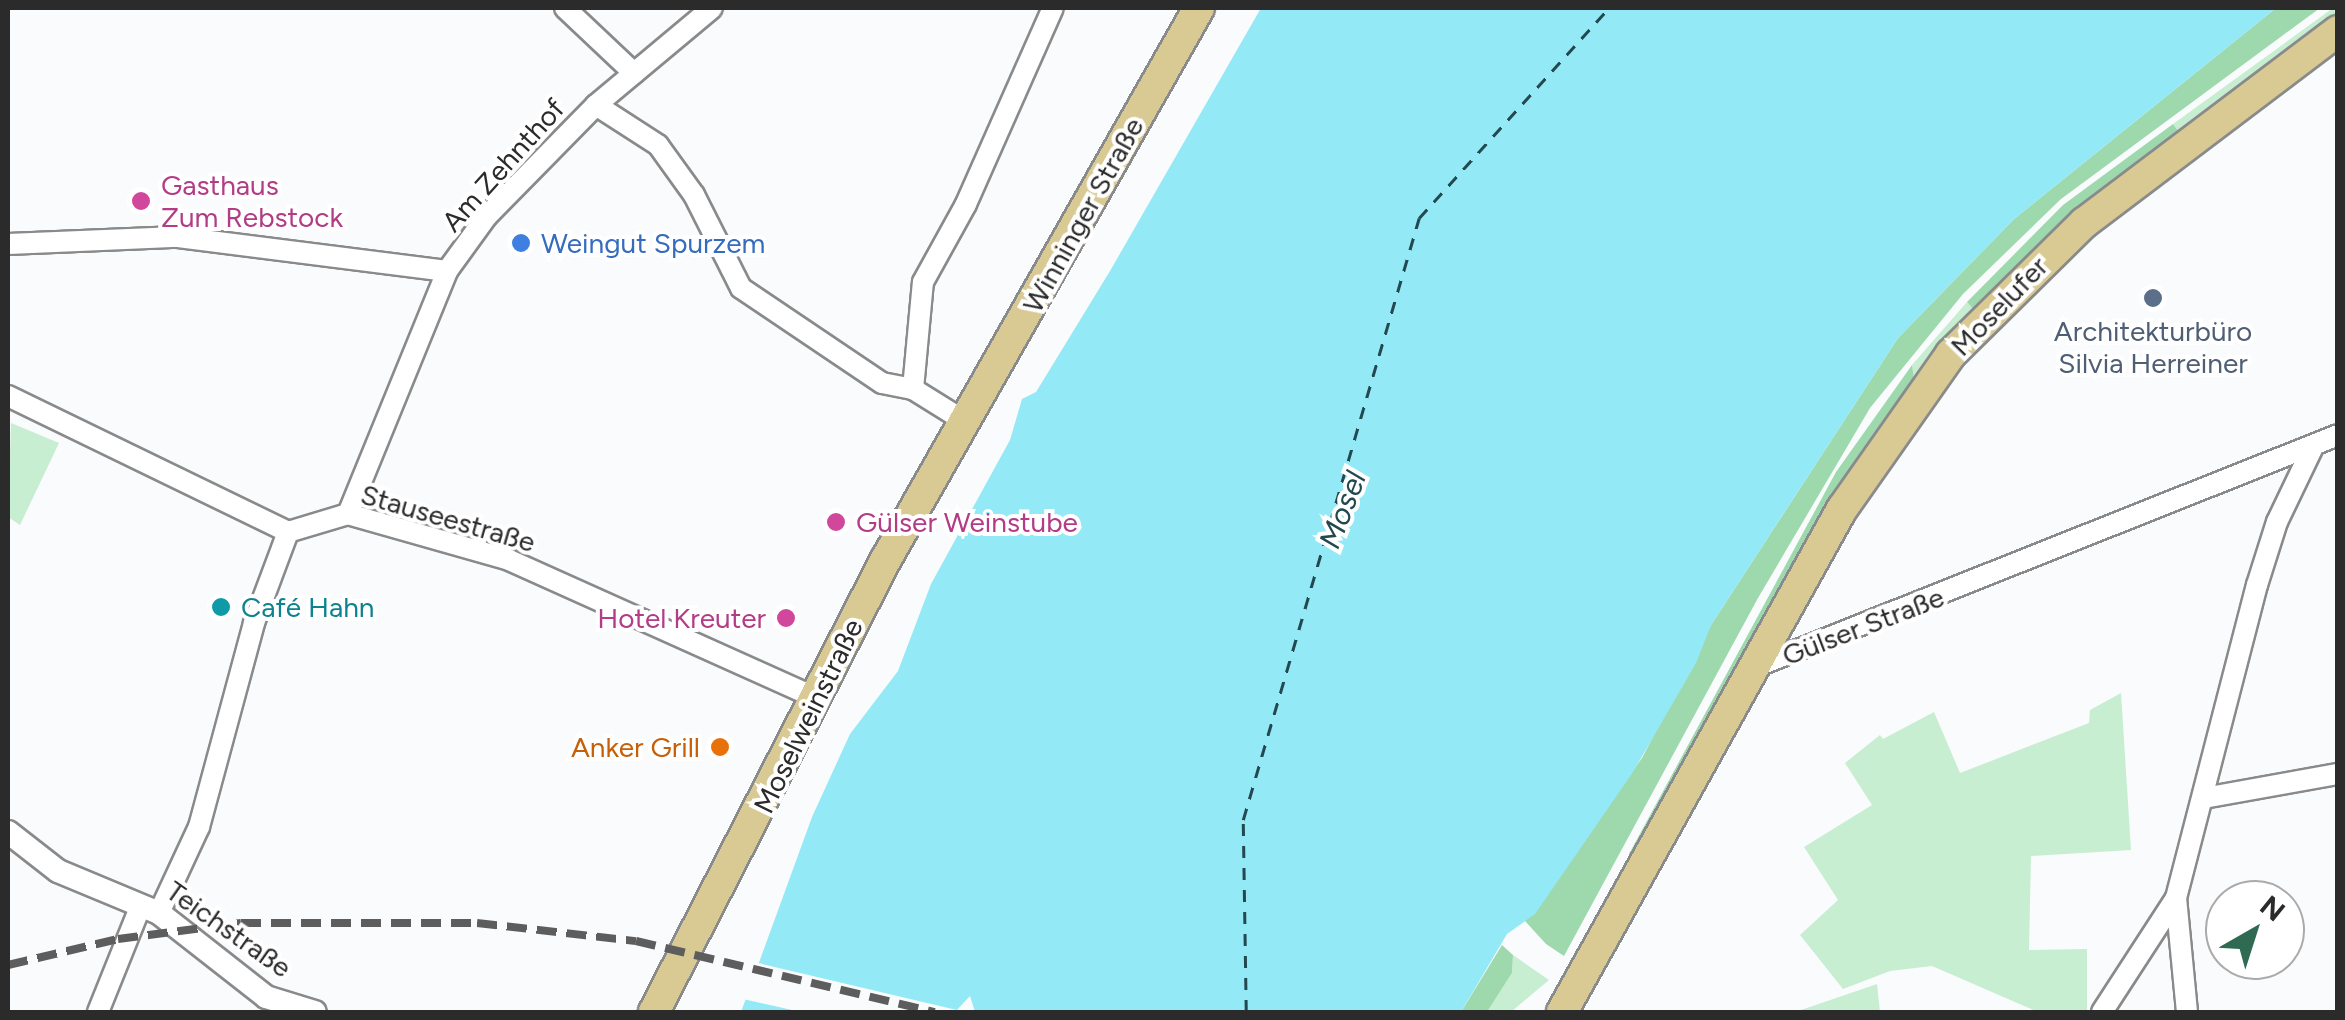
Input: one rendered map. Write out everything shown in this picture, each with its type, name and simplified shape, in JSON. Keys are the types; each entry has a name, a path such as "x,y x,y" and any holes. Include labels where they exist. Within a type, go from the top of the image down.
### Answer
{"main road":[{"name":"Winninger Straße","path":"966,422 1199,8"},
{"name":"Moselufer","path":"1754,667 1861,478 1976,327 2116,196 2338,30"},
{"name":"Moselweinstraße","path":"654,1012 819,699 886,561 966,422"},
{"name":"Gülser Straße","path":"1562,1012 1754,667"}],"street":[{"path":"565,8 634,73"},
{"name":"Am Zehnthof","path":"348,514 446,271 486,216 596,105 712,8"},
{"path":"913,389 924,282 1053,8"},
{"path":"596,105 658,145 694,196 742,288 882,383 913,389 966,422"},
{"path":"8,244 178,237 446,271"},
{"path":"8,396 288,532 254,623 199,827 150,909 98,1012"},
{"name":"Gülser Straße","path":"1754,667 2338,436"},
{"path":"2102,1012 2176,898 2262,569 2313,447"},
{"name":"Stauseestraße","path":"288,532 348,514 508,560 819,699"},
{"path":"2204,798 2338,774"},
{"name":"Teichstraße","path":"8,832 58,870 150,909 264,1004 315,1012"},
{"path":"2176,898 2187,1012"}],"green space":[{"path":"2276,8 2320,8 2061,199 1963,294 1870,408 1758,598 1564,956 1546,944 1525,921 1642,758 1711,625 1898,338 2014,219"},
{"path":"2333,8 2337,15 2179,132 2173,124"},
{"path":"2173,124 2179,132 2077,210 1973,309 1967,302 2063,205"},
{"path":"1967,302 1973,309 1914,378 1912,365"},
{"path":"1912,365 1914,378 1829,509 1638,861 1629,854 1836,472"},
{"path":"11,423 59,443 20,525 8,517"},
{"path":"2121,693 2131,850 2031,856 2029,950 2087,949 2087,1012 2038,1012 1932,966 1890,971 1843,989 1800,935 1838,900 1804,847 1872,805 1845,763 1880,735 1883,739 1934,712 1960,773 2089,723 2090,710"},
{"path":"1502,945 1513,955 1512,973 1487,1012 1461,1012"},
{"path":"1513,955 1549,980 1511,1012 1487,1012 1512,973"},
{"path":"1877,984 1880,1012 1794,1012 1807,1008"}],"water":[{"name":"Mosel","path":"1261,8 2276,8 2014,219 1898,338 1711,625 1696,663 1633,772 1535,914 1507,934 1461,1012 975,1012 970,996 955,1012 741,1012 812,817 850,734 898,671 931,584 1010,440 1022,399 1036,392 1110,271"}],"pier":[{"path":"754,962 961,1011 801,1012 743,999"}],"ferry route":[{"path":"1246,1012 1243,820 1419,218 1609,8"}],"railway":[{"path":"8,965 118,939 241,923 477,923 636,941 935,1012"}],"place":[{"name":"Gasthaus Zum Rebstock","path":"141,201"},
{"name":"Weingut Spurzem","path":"521,243"},
{"name":"Architekturbüro Silvia Herreiner","path":"2153,298"},
{"name":"Gülser Weinstube","path":"836,522"},
{"name":"Café Hahn","path":"221,607"},
{"name":"Hotel Kreuter","path":"786,618"},
{"name":"Anker Grill","path":"720,747"}]}
